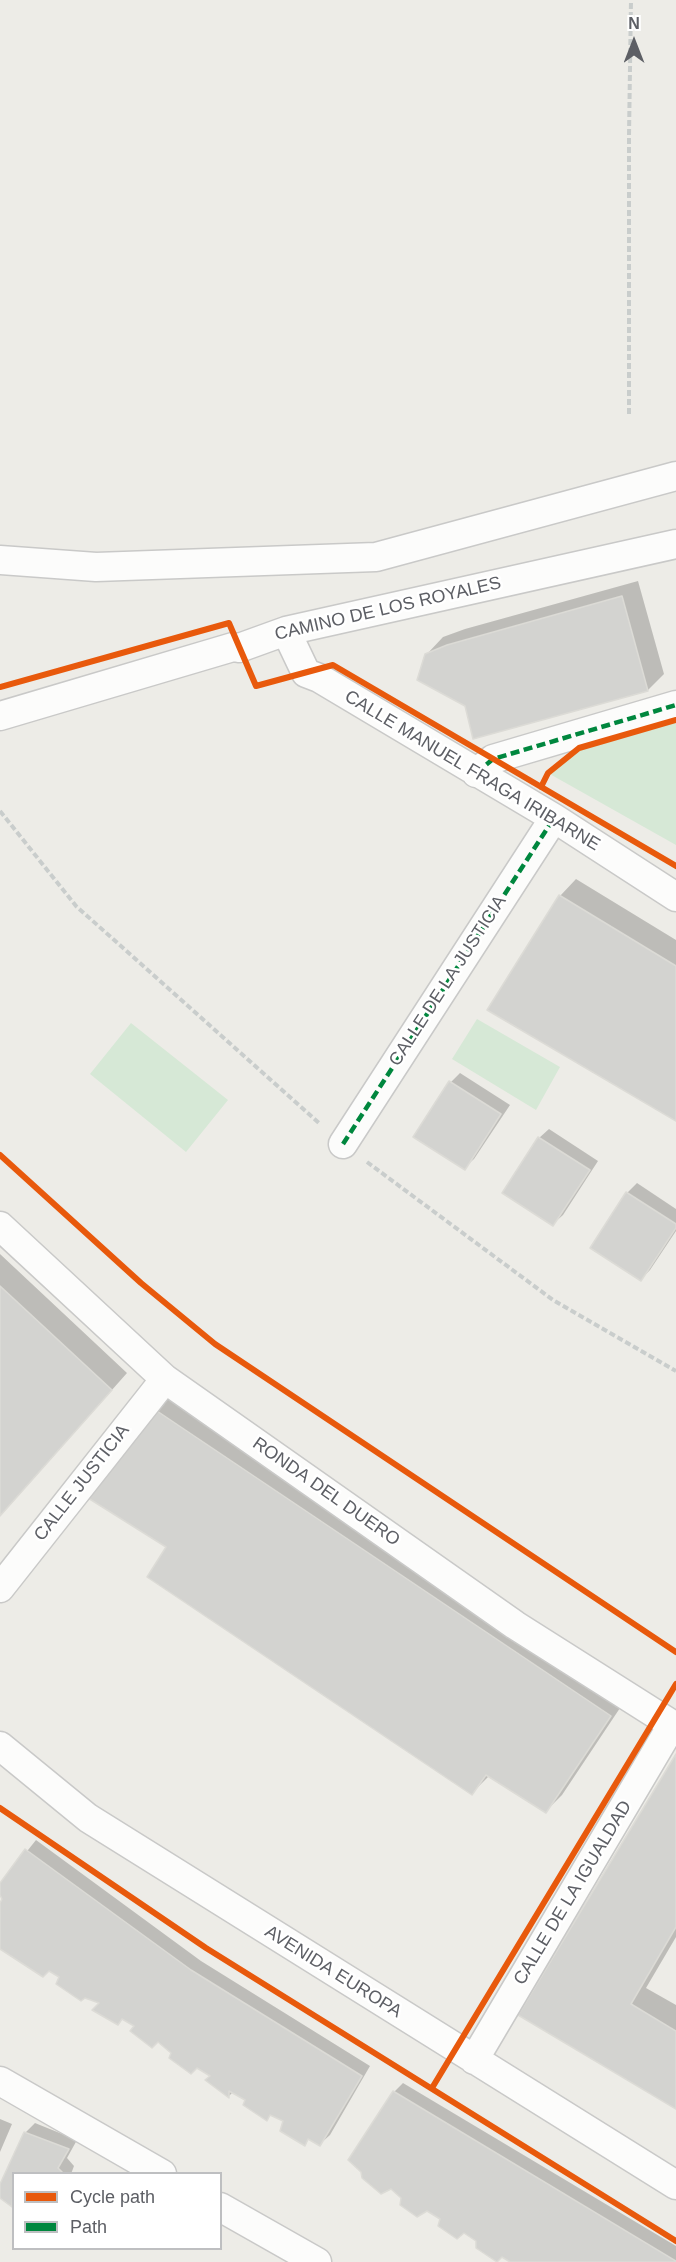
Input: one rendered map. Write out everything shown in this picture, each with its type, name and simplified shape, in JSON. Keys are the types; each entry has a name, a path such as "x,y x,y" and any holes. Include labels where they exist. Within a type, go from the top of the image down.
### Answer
{"street":[{"path":"0,560 96,567 376,557 676,476"},
{"name":"CAMINO DE LOS ROYALES","path":"0,716 233,647 239,648 286,630 676,544"},
{"name":"CALLE MANUEL FRAGA IRIBARNE","path":"286,630 306,673 319,678 554,818 676,897"},
{"path":"476,773 493,759 676,705"},
{"name":"CALLE DE LA JUSTICIA","path":"343,1144 554,818"},
{"name":"RONDA DEL DUERO","path":"0,1226 165,1379 515,1625 674,1726"},
{"name":"CALLE JUSTICIA","path":"0,1588 165,1379"},
{"name":"CALLE DE LA IGUALDAD","path":"474,2060 674,1726"},
{"name":"AVENIDA EUROPA","path":"0,1746 88,1818 676,2185"},
{"path":"0,2081 159,2172"},
{"path":"222,2208 317,2262"}],"path":[{"path":"629,414 631,0"},
{"path":"0,811 76,906 343,1144 553,1300 676,1371"}],"green space":[{"path":"676,720 676,845 548,773 579,748"},
{"path":"477,1019 560,1067 536,1110 452,1059"},
{"path":"131,1023 228,1100 186,1152 90,1074"}],"building":[{"path":"622,596 648,691 473,739 465,706 417,680 425,654 447,645"},
{"path":"559,895 676,966 676,1121 487,1010"},
{"path":"449,1081 501,1114 465,1170 413,1137"},
{"path":"538,1137 590,1170 553,1226 502,1193"},
{"path":"626,1192 676,1224 676,1228 641,1281 590,1248"},
{"path":"0,1286 112,1390 0,1516"},
{"path":"154,1409 611,1716 546,1813 486,1775 472,1795 147,1577 166,1547 88,1498"},
{"path":"676,1754 676,1927 631,2004 676,2031 676,2109 518,2015"},
{"path":"25,1849 191,1970 362,2076 320,2146 308,2139 305,2146 280,2131 283,2121 270,2115 267,2121 243,2105 245,2100 229,2091 229,2098 205,2080 210,2076 197,2068 191,2074 169,2058 171,2053 158,2042 152,2048 130,2031 134,2026 122,2019 118,2025 92,2010 99,2003 85,1998 81,2001 56,1984 59,1977 49,1971 43,1977 0,1949 0,1903 2,1899 0,1883"},
{"path":"393,2091 676,2262 510,2262 502,2257 497,2262 476,2248 476,2241 464,2233 457,2239 438,2226 440,2219 427,2211 417,2217 400,2205 401,2198 391,2189 381,2194 362,2178 361,2172 348,2160"},
{"path":"24,2132 69,2149 58,2168 62,2172 12,2172 12,2207 0,2198 0,2184"}],"marked path":[{"path":"476,773 493,759 676,705"},
{"path":"343,1144 554,818"}],"cycle path":[{"path":"0,687 229,623 256,686 333,665 676,866"},
{"path":"541,787 548,773 579,748 676,720"},
{"path":"0,1155 141,1283 215,1344 676,1652"},
{"path":"432,2088 676,1684"},
{"path":"0,1808 206,1948 676,2241"}]}
